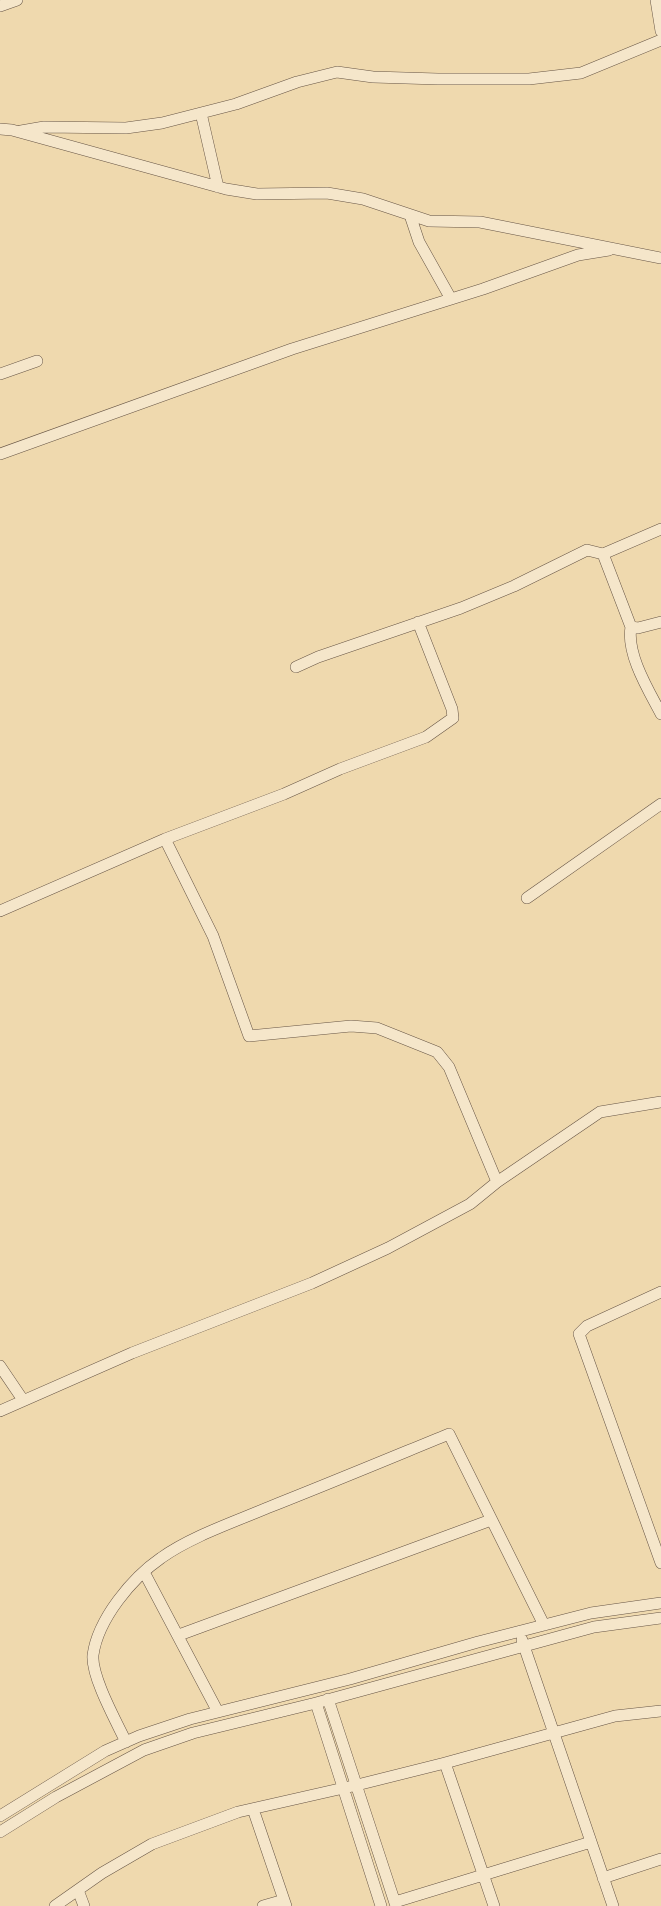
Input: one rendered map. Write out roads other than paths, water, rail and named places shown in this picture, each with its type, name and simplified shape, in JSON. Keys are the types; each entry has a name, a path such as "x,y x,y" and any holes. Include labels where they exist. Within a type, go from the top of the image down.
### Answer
{"street":[{"path":"0,6 16,0"},
{"path":"658,5 661,31"},
{"path":"16,132 44,127 94,129 126,128 162,123 236,104 296,82 337,72 373,77 438,80 529,79 581,73 661,40"},
{"path":"201,113 218,187"},
{"path":"0,129 16,132 218,187 257,194 326,193 363,199 429,221 480,222 661,258"},
{"path":"410,215 419,242 451,299"},
{"path":"0,454 292,349 451,299 578,255 618,249"},
{"path":"0,374 37,361"},
{"path":"296,667 318,657 461,608 514,586 587,550 603,554 661,530"},
{"path":"603,554 631,627 630,635 640,674 661,714"},
{"path":"0,911 165,839 284,794 340,769 426,737 453,718 452,709 418,622"},
{"path":"631,627 638,628 661,622"},
{"path":"527,898 661,804"},
{"path":"165,839 213,936 249,1036 320,1028 358,1026 377,1028 437,1052 449,1067 497,1182"},
{"path":"0,1411 132,1353 312,1283 388,1248 463,1207 600,1112 661,1102"},
{"path":"661,1292 587,1326 579,1334 661,1563"},
{"path":"0,1366 23,1400"},
{"path":"126,1742 96,1674 93,1656 97,1636 112,1609 136,1578 161,1558 204,1535 449,1434 544,1625"},
{"path":"179,1635 491,1520"},
{"path":"144,1572 179,1635 214,1713 223,1726"},
{"path":"0,1816 95,1757 138,1736 214,1713 350,1679 519,1631 591,1613 661,1603"},
{"path":"0,1832 86,1781 144,1750 193,1733 310,1704 594,1627 661,1618"},
{"path":"519,1631 613,1906"},
{"path":"280,1697 310,1704 320,1717 340,1734"},
{"path":"328,1699 395,1904 591,1842"},
{"path":"54,1906 102,1873 152,1844 238,1812 445,1763 615,1716 661,1711"},
{"path":"320,1717 381,1906"},
{"path":"86,1781 95,1757"},
{"path":"445,1763 494,1906"},
{"path":"253,1809 285,1903 263,1906"},
{"path":"603,1878 661,1859"},
{"path":"78,1890 84,1906"}]}
